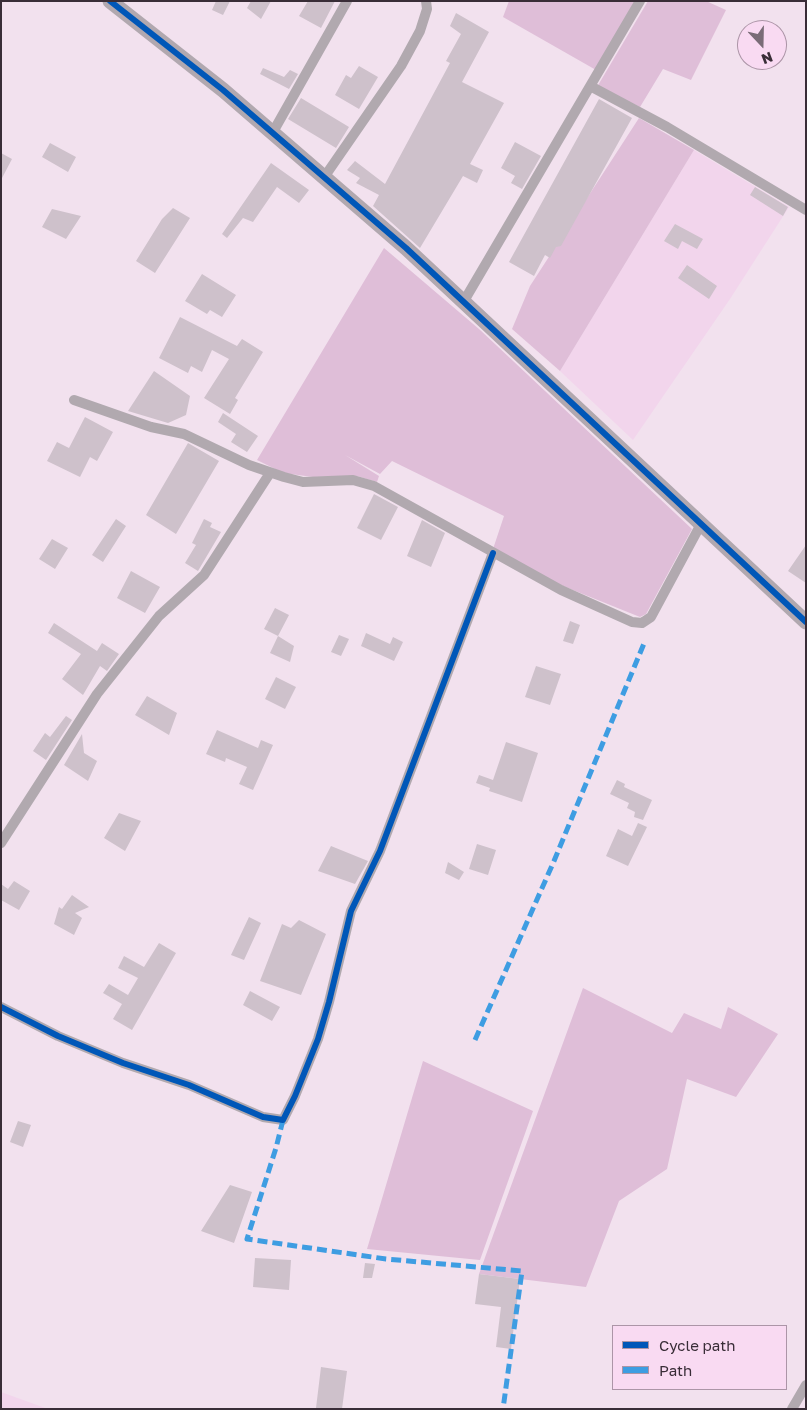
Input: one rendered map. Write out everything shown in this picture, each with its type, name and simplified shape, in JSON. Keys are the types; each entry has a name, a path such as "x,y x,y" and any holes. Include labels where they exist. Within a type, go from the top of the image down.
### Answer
{"street":[{"path":"273,132 347,1"},
{"path":"325,176 401,66 420,31 427,9 426,1"},
{"path":"464,301 592,87 640,1"},
{"path":"116,3 325,176 464,301 806,622"},
{"path":"592,87 667,127 806,210"},
{"path":"74,400 151,427 184,434 270,473 303,482 353,480 374,486 561,590 632,622 642,623 651,617 702,524"},
{"path":"1,843 96,694 159,616 204,575 270,473"},
{"path":"1,1007 58,1036 123,1063 189,1085 263,1117 283,1120 318,1039 351,910 380,852 493,553"},
{"path":"792,1409 806,1385"}],"shaded area":[{"path":"509,1 636,1 596,70 503,17"},
{"path":"648,1 706,1 726,10 691,80 663,69 640,107 597,87"},
{"path":"639,118 694,150 560,371 512,329 530,286"},
{"path":"694,150 789,207 730,299 633,440 560,371"},
{"path":"384,248 479,329 692,529 646,614 640,617 548,580 493,549 504,516 392,461 380,474 345,455 379,476 377,482 357,476 313,477 283,473 257,460"},
{"path":"583,988 672,1033 684,1013 721,1029 728,1007 778,1034 736,1097 687,1079 667,1169 619,1201 586,1287 479,1274"},
{"path":"423,1061 533,1111 480,1260 367,1249"},
{"path":"1,1392 48,1409 1,1409"}],"building":[{"path":"216,1 230,1 223,15 212,10"},
{"path":"251,1 271,1 261,19 247,8"},
{"path":"308,1 335,1 321,28 299,16"},
{"path":"456,13 489,32 462,82 504,103 470,164 483,170 477,183 463,176 420,248 373,206 379,195 356,183 360,178 347,170 355,161 385,184 450,63 446,61 461,34 450,26"},
{"path":"359,66 378,77 359,109 335,95 346,75 351,78"},
{"path":"263,68 284,77 290,70 298,74 289,89 260,74"},
{"path":"301,98 349,127 336,148 288,119"},
{"path":"599,99 632,118 561,246 556,247 550,258 545,255 534,276 509,262"},
{"path":"515,142 541,156 522,189 511,183 515,176 501,168"},
{"path":"50,143 76,157 68,172 42,157"},
{"path":"1,153 12,159 1,180"},
{"path":"271,163 309,190 299,203 277,187 253,222 243,218 227,238 222,234"},
{"path":"755,187 788,207 783,216 750,195"},
{"path":"173,208 190,218 155,273 136,261 162,219"},
{"path":"52,209 81,216 66,239 42,227"},
{"path":"675,224 703,239 697,249 682,241 678,249 664,241"},
{"path":"687,265 717,286 709,299 678,278"},
{"path":"202,274 236,295 222,317 210,310 207,314 185,301"},
{"path":"180,317 237,346 242,339 263,352 235,398 238,400 230,414 204,398 229,359 212,350 202,372 191,366 188,373 159,358"},
{"path":"154,371 190,396 186,415 168,423 128,411"},
{"path":"223,413 258,436 247,452 231,442 236,434 218,422"},
{"path":"85,417 113,432 97,461 90,457 80,477 47,461 57,442 69,448"},
{"path":"188,443 219,461 176,534 146,515"},
{"path":"374,494 398,507 381,540 357,528"},
{"path":"116,519 126,526 103,562 92,555"},
{"path":"204,519 212,523 210,527 221,532 198,571 185,563 196,545 192,543"},
{"path":"422,520 445,533 431,567 407,556"},
{"path":"52,539 68,548 55,569 39,559"},
{"path":"806,545 806,583 788,571"},
{"path":"131,571 160,587 145,613 117,598"},
{"path":"275,608 289,615 278,636 264,629"},
{"path":"570,621 580,625 573,644 563,641"},
{"path":"54,623 97,651 102,643 119,654 107,671 100,666 83,695 62,679 81,654 48,633"},
{"path":"366,633 390,644 393,637 403,642 394,661 361,646"},
{"path":"339,635 349,639 341,656 331,652"},
{"path":"278,636 294,646 290,662 270,653"},
{"path":"536,666 561,674 550,705 525,697"},
{"path":"276,677 296,687 285,709 265,699"},
{"path":"147,696 177,713 169,735 135,715"},
{"path":"66,716 72,720 46,760 33,751 45,733 50,737"},
{"path":"217,730 258,748 261,740 273,745 253,790 239,784 247,767 226,758 225,762 206,754"},
{"path":"82,734 84,753 97,761 88,781 64,765"},
{"path":"506,742 538,753 522,802 489,791 490,788 476,783 479,775 493,780"},
{"path":"617,780 625,784 624,787 652,800 643,820 634,817 635,812 627,808 629,803 610,794"},
{"path":"119,813 141,821 125,851 104,838"},
{"path":"638,823 647,827 628,866 606,856 618,829 632,836"},
{"path":"477,844 496,850 488,875 469,869"},
{"path":"331,846 368,861 355,884 318,871"},
{"path":"448,862 464,872 459,880 445,873"},
{"path":"14,881 30,891 19,910 1,900 1,884 8,889"},
{"path":"72,895 89,907 75,913 82,918 74,935 54,924 59,907 62,909"},
{"path":"249,917 261,923 244,960 231,955"},
{"path":"299,920 326,934 301,995 260,981 282,924 291,928"},
{"path":"159,943 176,953 132,1030 113,1019 122,1004 103,993 109,984 128,995 138,978 118,968 124,956 144,967"},
{"path":"250,991 280,1007 272,1021 243,1005"},
{"path":"18,1121 31,1125 23,1147 10,1142"},
{"path":"230,1185 252,1192 234,1243 201,1231"},
{"path":"255,1258 291,1260 289,1290 253,1287"},
{"path":"365,1263 375,1264 372,1278 363,1278"},
{"path":"479,1274 520,1279 511,1349 496,1347 501,1307 475,1304"},
{"path":"321,1367 347,1371 342,1409 316,1408"}],"marked path":[{"path":"475,1040 554,861 645,641"},
{"path":"283,1120 247,1239 386,1259 522,1271 503,1409"}],"cycle path":[{"path":"110,1 223,90 406,248 806,622"},
{"path":"1,1007 58,1036 123,1063 189,1085 263,1117 283,1120 318,1039 351,911 380,851 493,553"}]}
